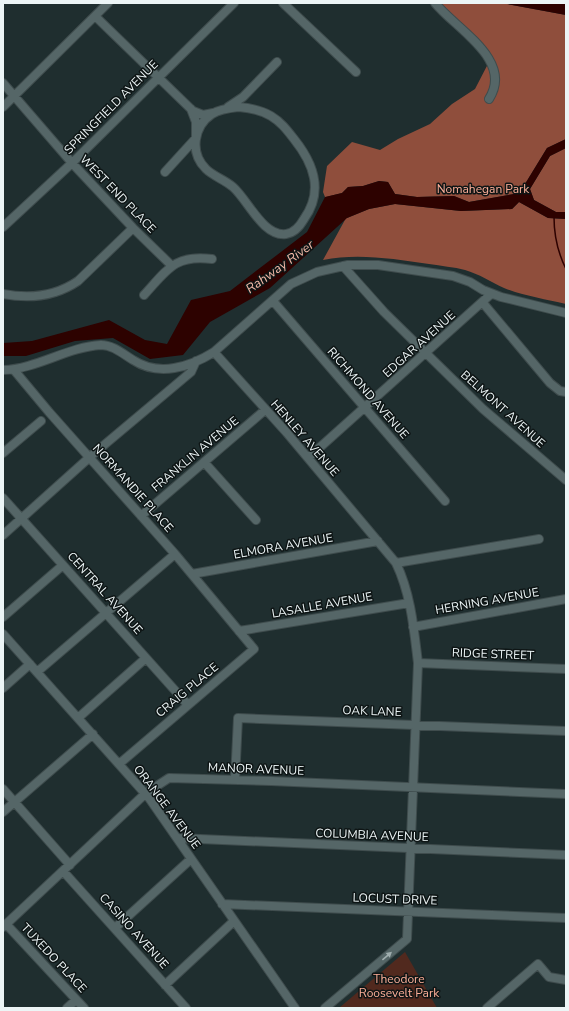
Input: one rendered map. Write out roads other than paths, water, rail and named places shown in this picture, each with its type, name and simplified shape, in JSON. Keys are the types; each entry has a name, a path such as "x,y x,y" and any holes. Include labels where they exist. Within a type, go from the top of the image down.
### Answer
{"street":[{"path":"3,107 108,3"},
{"name":"SPRINGFIELD AVENUE","path":"3,227 72,164 234,3"},
{"path":"283,3 356,72"},
{"path":"435,3 476,42 490,60 495,72 496,82 493,94 489,99"},
{"path":"95,16 191,109 201,115 239,107 264,112 280,123 300,146 312,168 315,182 315,196 309,212 295,230 286,234 278,233 268,228 233,188 205,169 197,157 195,148 196,122 191,109"},
{"path":"165,172 196,138 202,124 213,113 234,104 243,98 277,62"},
{"name":"WEST END PLACE","path":"3,83 72,164 132,228 171,265"},
{"path":"3,294 28,298 70,287 132,228"},
{"path":"144,295 171,265 182,260 192,258 212,259"},
{"path":"3,370 14,370 81,349 99,345 113,347 140,364 156,369 176,368 196,361 214,352 291,284 317,272 356,264 378,265 453,276 470,282 491,294 566,313"},
{"name":"BELMONT AVENUE","path":"343,266 384,312 483,409 566,480"},
{"name":"EDGAR AVENUE","path":"308,458 483,303 491,294"},
{"name":"RICHMOND AVENUE","path":"273,301 445,501"},
{"path":"483,303 555,388 566,392"},
{"name":"HENLEY AVENUE","path":"214,352 308,458 396,564 403,577 409,603 418,663 407,940 325,1008"},
{"path":"3,535 89,457 190,372 196,361"},
{"name":"NORMANDIE PLACE","path":"14,370 175,554 240,631"},
{"name":"FRANKLIN AVENUE","path":"141,516 265,410"},
{"path":"3,453 41,421"},
{"path":"204,462 256,520"},
{"name":"CENTRAL AVENUE","path":"3,498 188,705"},
{"path":"396,564 538,539"},
{"name":"ELMORA AVENUE","path":"192,574 378,541"},
{"path":"37,672 175,554"},
{"path":"3,617 63,565"},
{"name":"HERNING AVENUE","path":"413,627 566,599"},
{"name":"LASALLE AVENUE","path":"240,631 409,603"},
{"name":"CRAIG PLACE","path":"119,764 254,649 240,631"},
{"name":"ORANGE AVENUE","path":"3,634 145,794 295,1008"},
{"path":"78,718 146,658"},
{"name":"RIDGE STREET","path":"418,663 566,669"},
{"path":"3,688 30,664"},
{"name":"OAK LANE","path":"235,780 238,718 566,731"},
{"path":"3,812 93,734"},
{"name":"MANOR AVENUE","path":"5,926 145,794 169,778 566,794"},
{"name":"CASINO AVENUE","path":"3,789 115,928 186,1008"},
{"name":"COLUMBIA AVENUE","path":"177,838 566,855"},
{"path":"115,928 191,860"},
{"name":"LOCUST DRIVE","path":"222,904 566,918"},
{"path":"165,985 234,921"},
{"name":"TUXEDO PLACE","path":"5,926 84,1008"},
{"path":"487,1008 538,964 549,977 566,980"},
{"path":"67,1008 76,1000"}],"water":[{"path":"502,3 566,3 566,15"},
{"name":"Rahway River","path":"566,139 566,148 550,156 530,189 534,200 556,212 566,212 566,219 548,218 519,202 512,209 461,211 395,204 369,209 347,218 270,288 210,322 183,355 150,359 113,338 75,341 26,356 3,356 3,343 32,341 109,320 145,340 167,344 191,300 230,291 307,232 325,197 342,193 348,187 363,186 379,181 388,182 395,194 417,197 454,196 469,202 514,194 525,184 547,148"}],"waterway":[{"path":"554,217 557,244 566,269"}],"park label":[{"name":"Nomahegan Park","path":"483,189"},
{"name":"Theodore Roosevelt Park","path":"399,986"}]}
